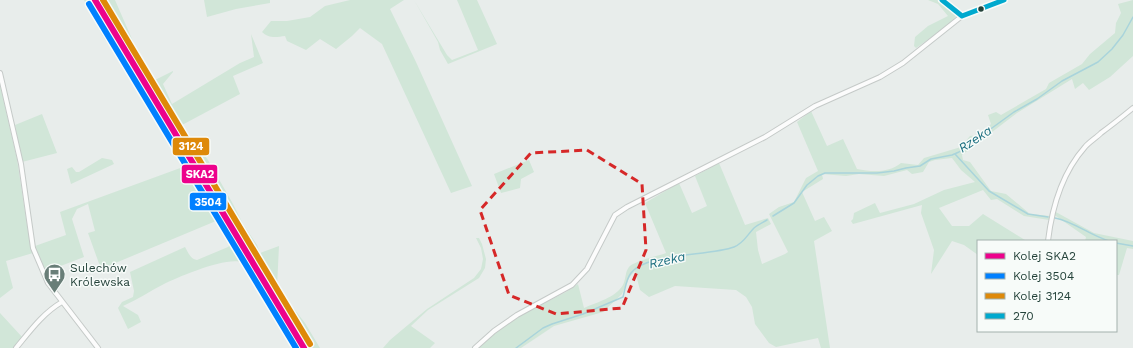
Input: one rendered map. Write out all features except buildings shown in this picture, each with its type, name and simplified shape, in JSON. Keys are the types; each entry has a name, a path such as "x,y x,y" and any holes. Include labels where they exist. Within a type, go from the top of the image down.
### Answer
{"street":[{"path":"942,0 962,16"},
{"path":"475,348 494,331 518,315 572,285 586,269 615,215 627,207 765,137 815,106 880,77 903,63 962,16 1004,0"},
{"path":"0,73 21,164 29,222 35,251 48,283 98,348"},
{"path":"1048,240 1051,217 1056,198 1067,173 1076,159 1086,146 1133,108"},
{"path":"16,348 52,308 62,302"}],"highlighted area":[{"path":"587,150 642,184 646,250 622,308 556,314 509,295 480,210 531,153"}],"shaded area":[{"path":"91,0 103,0 140,64 155,83 253,249 314,348 295,348 263,291 183,167 169,138"}],"green space":[{"path":"84,0 91,0 302,348 291,348 263,291 243,263 236,261 216,264 192,272 164,284 123,306 138,315 141,322 128,329 118,308 122,302 133,297 134,291 130,272 185,247 191,257 197,260 228,247 231,244 216,221 101,269 88,233 95,231 88,204 77,209 72,219 84,257 45,272 35,246 66,235 60,212 183,167 169,138 141,97 131,74 116,56 102,35"},
{"path":"100,0 115,0 142,62 148,73 155,80 173,71 163,84 172,104 240,63 254,57 251,34 263,63 233,76 240,94 182,125 208,160 243,224 257,245 260,253 279,246 277,287 305,323 320,348 310,348 152,82 143,72"},
{"path":"204,0 270,0 270,3 236,9 207,17"},
{"path":"350,0 404,0 390,9 416,62 472,186 451,193 382,44 360,28 336,49 320,39 306,50 287,41 285,36 270,37 262,32 271,21 287,21 310,17 325,6"},
{"path":"414,0 447,55 452,60 478,50 457,0 477,0 497,44 448,64 440,50 438,42"},
{"path":"928,0 938,0 956,16 949,25 916,48 914,46 915,37 928,26 948,16 938,4"},
{"path":"1133,0 1133,56 1110,77 1089,90 1083,83 1075,89 1072,79 1017,113 962,155 963,160 970,162 991,191 1006,194 1030,214 1050,216 1049,220 1024,216 997,199 991,200 983,190 939,208 952,226 969,226 983,214 1025,240 977,240 977,254 964,245 952,241 931,274 934,250 921,213 922,205 853,224 851,221 854,213 875,203 880,213 914,204 944,190 975,182 961,170 952,158 929,162 923,172 912,174 907,170 884,176 859,174 846,176 822,174 823,179 802,192 815,221 824,217 832,231 814,241 830,348 821,348 818,338 776,347 769,343 755,324 752,307 746,297 736,290 675,286 649,297 640,290 635,271 629,278 622,294 603,312 554,326 521,348 477,348 512,320 566,292 578,284 584,308 615,293 623,285 629,267 641,261 666,253 645,203 679,183 692,213 707,206 695,176 719,163 745,225 768,218 771,224 756,232 758,250 762,264 785,254 788,252 769,214 779,207 794,202 806,178 818,171 797,122 811,111 827,146 843,139 857,169 880,171 891,169 901,163 918,165 924,158 961,147 970,136 980,135 991,124 988,115 996,112 1001,115 1046,89 1049,83 1082,64 1090,54 1115,33 1116,23 1121,13 1118,4"},
{"path":"0,85 17,159 28,232 33,253 6,261 13,288 0,298"},
{"path":"42,114 57,153 22,162 15,125"},
{"path":"102,158 112,160 114,164 71,184 67,169 72,167 76,172 79,172"},
{"path":"529,160 534,172 521,179 520,188 501,193 494,174"},
{"path":"1054,211 1094,233 1133,241 1133,249 1127,248 1119,275 1117,275 1117,240 1085,240 1086,237 1053,214"},
{"path":"476,238 479,238 482,244 486,259 485,268 479,278 428,310 411,326 435,343 430,348 383,348 390,340 427,309 474,278 481,269 483,259 481,248"},
{"path":"0,313 23,338 14,348 0,348"}],"waterway":[{"name":"Rzeka","path":"773,216 794,203 807,185 818,176 825,173 877,173 894,171 920,166 931,159 952,155 959,152 1014,112 1037,99 1062,81 1098,62 1112,49 1123,35 1133,17"},
{"path":"955,154 989,191 1028,214 1048,217"},
{"path":"1055,218 1069,222 1107,240"},
{"name":"Rzeka","path":"516,348 543,328 583,314 623,297 629,275 639,267 664,258 723,250 734,247 743,241 754,228 767,220"},
{"path":"1117,243 1133,246"}],"rail line":[{"name":"SKA2","path":"95,0 304,348"},
{"name":"3124","path":"103,0 310,344"},
{"name":"3504","path":"89,4 296,348"}],"transit line":[{"name":"270","path":"942,0 962,16 1004,0"}],"place":[{"name":"Sulechów Królewska","path":"54,294"}]}
